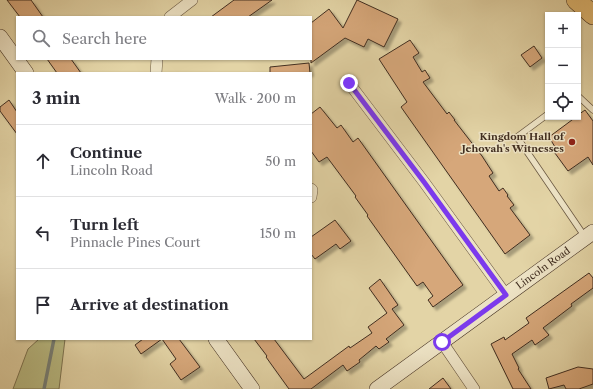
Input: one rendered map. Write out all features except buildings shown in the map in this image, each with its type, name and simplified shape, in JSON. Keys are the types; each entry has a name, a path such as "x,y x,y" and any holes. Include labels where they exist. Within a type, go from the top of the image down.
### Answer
{"highway":[{"path":"576,0 593,15"}],"street":[{"path":"171,16 192,0"},
{"path":"0,37 16,59"},
{"path":"17,60 25,72"},
{"path":"156,72 157,60"},
{"path":"349,83 429,188 506,295"},
{"name":"Lincoln Road","path":"377,389 589,234"},
{"path":"217,340 252,389"},
{"path":"442,342 474,389"}],"lane":[{"path":"581,99 593,110"},
{"path":"545,116 517,137 589,234"}],"green space":[{"path":"38,340 65,340 59,389 13,389 28,349"}],"waterway":[{"path":"44,389 54,340"}],"place":[{"name":"Kingdom Hall of Jehovah's Witnesses","path":"572,142"}],"route":[{"path":"349,83 424,182 506,295 442,342"}]}
